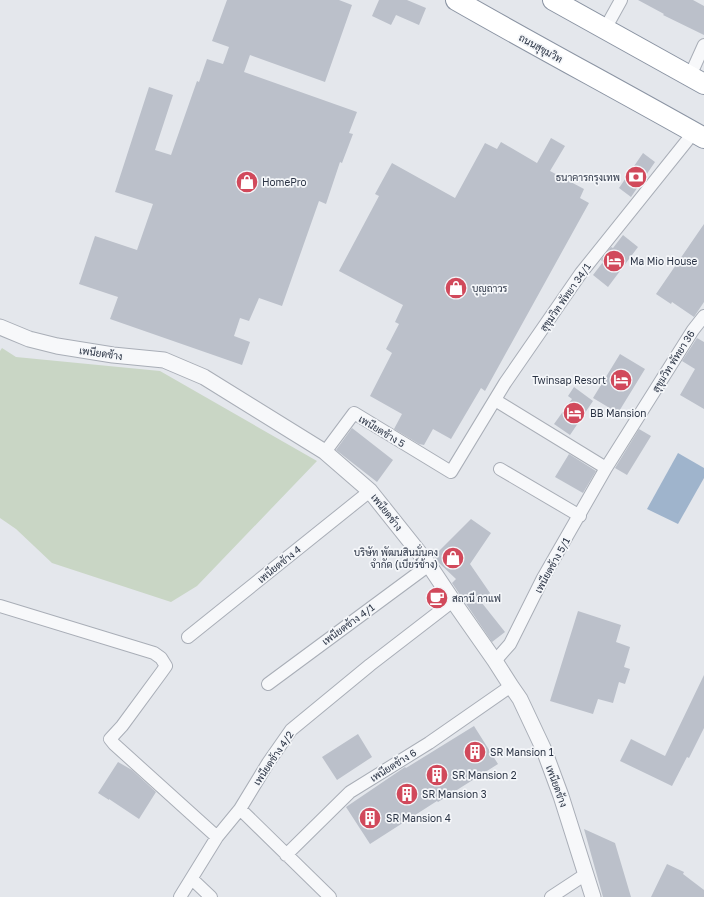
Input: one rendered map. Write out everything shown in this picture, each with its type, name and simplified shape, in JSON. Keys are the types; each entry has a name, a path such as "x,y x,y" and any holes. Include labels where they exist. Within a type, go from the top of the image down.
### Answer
{"highway":[{"name":"ถนนสุขุมวิท","path":"456,0 701,134"},
{"path":"553,0 697,80"},
{"path":"649,53 704,89"}],"street":[{"path":"602,28 613,0"},
{"path":"602,28 621,0"},
{"path":"697,80 704,45"},
{"name":"สุขุมวิท พัทยา 34/1","path":"451,472 505,383 581,273 701,134"},
{"name":"สุขุมวิท พัทยา 36","path":"606,468 693,330 704,316"},
{"name":"เพนียดช้าง","path":"0,327 29,340 57,346 113,356 164,360 204,377 325,452 370,491 429,565 520,698 544,750 561,796 593,897"},
{"path":"495,400 606,468"},
{"name":"เพนียดช้าง 5","path":"325,452 354,414 451,472"},
{"name":"เพนียดช้าง 5/1","path":"495,661 510,644 543,578 580,516 606,468"},
{"path":"500,469 580,516"},
{"name":"เพนียดช้าง 4","path":"188,637 370,491"},
{"name":"เพนียดช้าง 4/1","path":"268,684 429,565"},
{"name":"เพนียดช้าง 4/2","path":"180,897 217,837 240,809 268,763 291,730 370,665 453,601"},
{"path":"0,606 154,653 161,658 166,666 122,726 110,739 217,837"},
{"name":"เพนียดช้าง 6","path":"286,855 350,792 429,743 511,686"},
{"path":"240,809 330,897"},
{"path":"551,897 586,874"},
{"path":"192,879 210,897"}],"green space":[{"path":"2,348 16,357 160,371 317,461 197,586 171,602 52,563 16,529 0,518 0,351"}],"water":[{"path":"678,453 704,468 704,478 678,524 647,509"}],"building":[{"path":"227,0 339,0 352,5 325,82 250,55 244,72 357,112 349,133 353,134 342,163 340,162 326,204 319,201 282,306 259,298 249,321 240,318 234,336 250,342 242,365 110,319 118,297 79,284 95,236 137,250 153,204 115,192 149,87 173,95 155,150 171,155 197,81 199,82 207,59 223,64 229,47 212,41"},
{"path":"379,0 407,0 426,8 419,25 396,15 391,25 372,16"},
{"path":"638,0 693,0 704,6 704,35 663,15 664,14"},
{"name":"บุญถาวร","path":"551,138 565,146 550,171 584,189 580,198 589,203 485,391 481,388 451,439 433,429 424,445 419,444 394,429 402,414 370,396 392,353 386,349 399,324 395,322 403,305 339,271 379,196 375,194 392,163 455,198 485,143 497,149 501,142 537,163"},
{"name":"ธนาคารกรุงเทพ","path":"643,153 655,162 631,197 619,188"},
{"path":"704,224 704,302 694,317 672,302 671,304 656,294"},
{"name":"Ma Mio House","path":"623,235 638,247 608,287 593,275 603,262 601,260"},
{"path":"697,338 704,342 704,409 680,395 695,369 682,361"},
{"name":"Twinsap Resort","path":"620,354 645,369 618,413 593,398"},
{"name":"BB Mansion","path":"574,387 593,401 570,435 554,424 572,399 568,396"},
{"path":"352,428 393,460 377,482 336,450"},
{"path":"639,429 651,436 627,475 615,468"},
{"path":"569,454 596,471 583,493 555,477"},
{"path":"471,519 491,533 470,564 490,593 482,603 505,632 492,642 452,583 456,579 437,561 434,556"},
{"path":"578,611 621,625 616,642 630,647 624,667 630,669 625,684 619,682 613,703 598,699 593,714 550,701"},
{"path":"704,675 704,728 689,758 687,757 672,786 620,761 631,739 665,756"},
{"path":"474,726 498,764 370,844 346,807 405,767 406,768"},
{"path":"358,734 372,757 337,780 322,757"},
{"path":"118,762 132,770 156,792 139,819 98,793"},
{"path":"584,829 615,843 631,897 603,897"},
{"path":"667,864 684,872 683,874 704,890 704,897 651,897"}],"place":[{"name":"ธนาคารกรุงเทพ","path":"636,177"},
{"name":"HomePro","path":"247,182"},
{"name":"Ma Mio House","path":"614,261"},
{"name":"บุญถาวร","path":"456,288"},
{"name":"Twinsap Resort","path":"621,380"},
{"name":"BB Mansion","path":"574,413"},
{"name":"บริษัท พัฒนสินมั่นคง จำกัด (เบียร์ช้าง)","path":"453,558"},
{"name":"สถานี กาแฟ","path":"437,598"},
{"name":"SR Mansion 1","path":"475,752"},
{"name":"SR Mansion 2","path":"437,775"},
{"name":"SR Mansion 3","path":"407,794"},
{"name":"SR Mansion 4","path":"370,818"}]}
